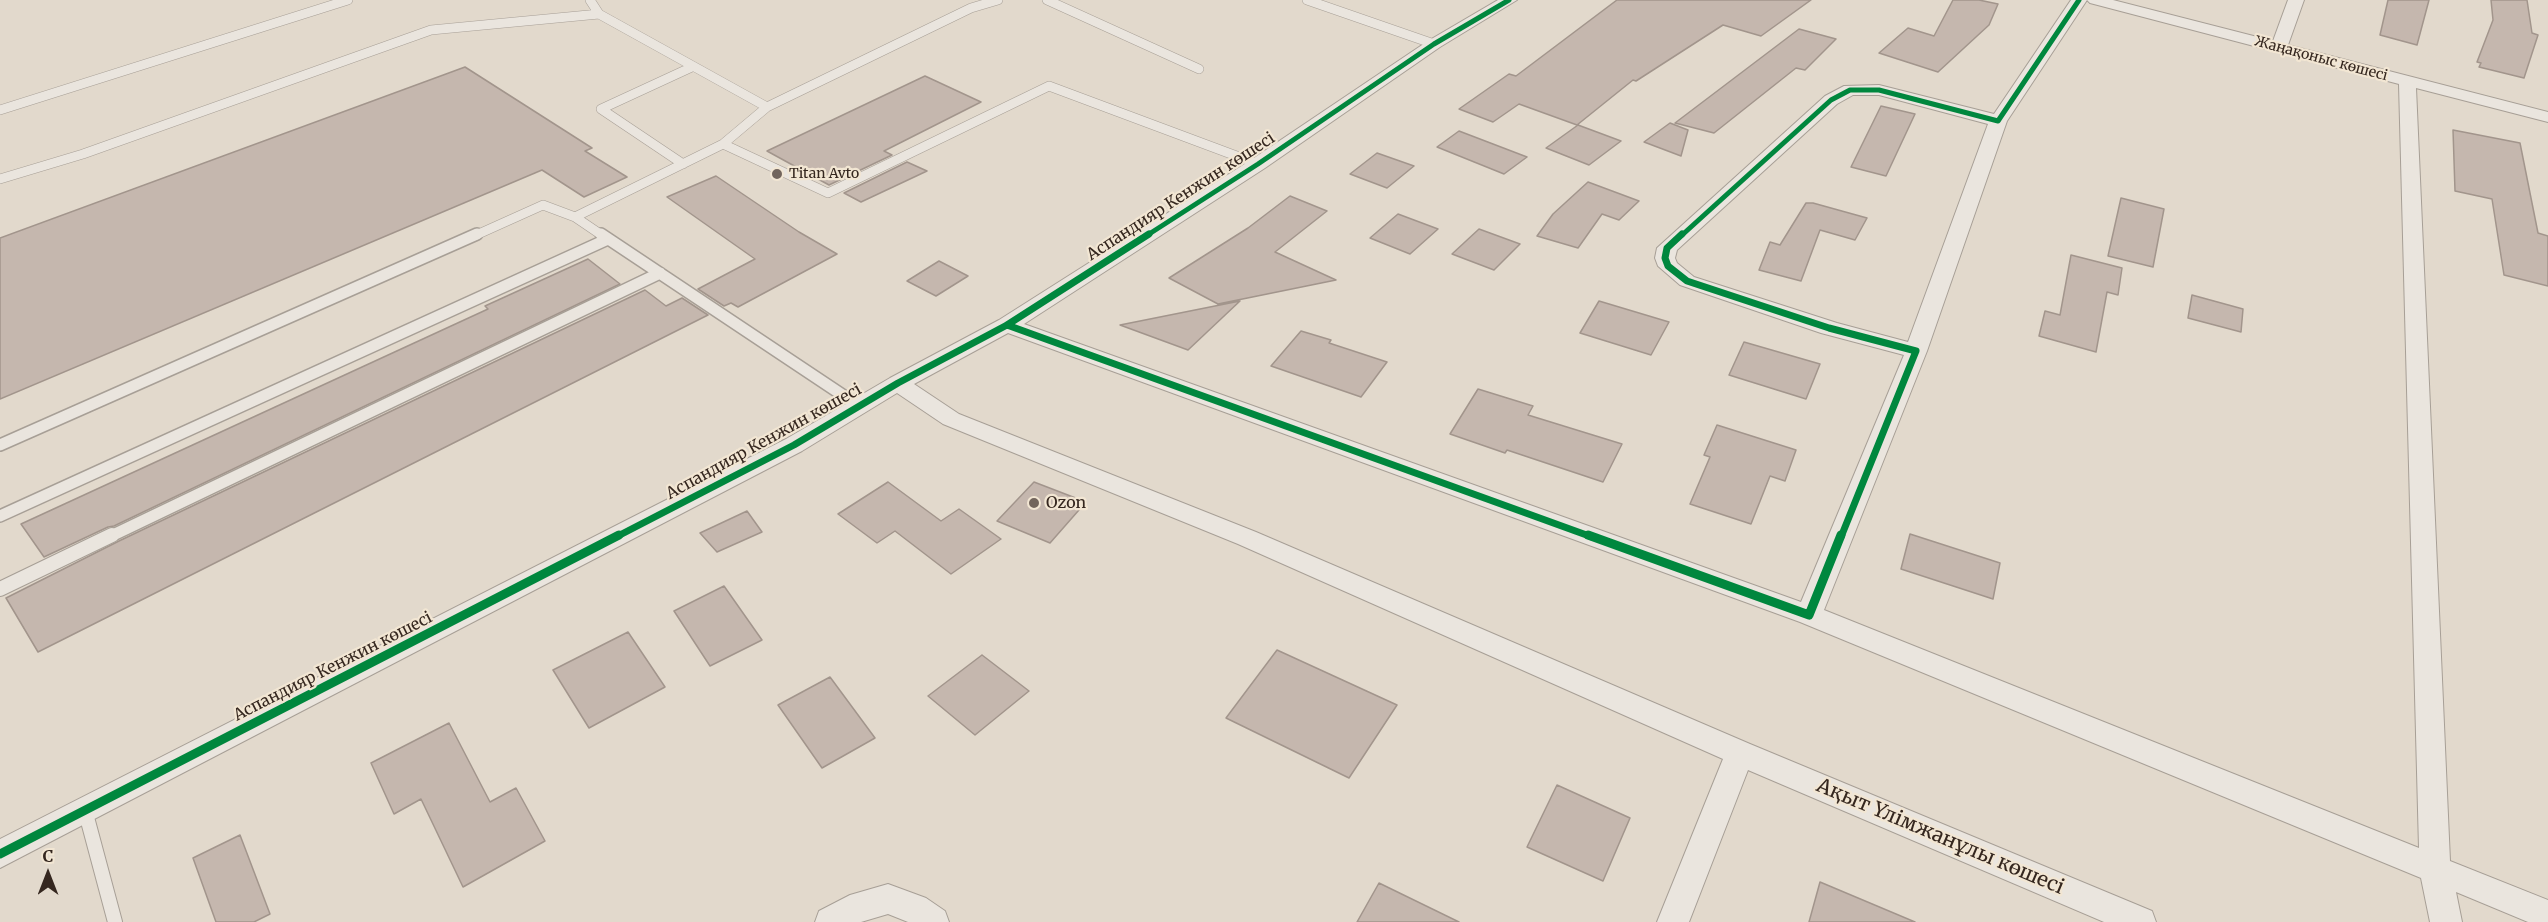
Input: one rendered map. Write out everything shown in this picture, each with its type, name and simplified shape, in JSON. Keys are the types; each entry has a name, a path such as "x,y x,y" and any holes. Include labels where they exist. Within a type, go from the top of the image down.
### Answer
{"street":[{"name":"Аспандияр Кенжин көшесі","path":"0,854 783,451 898,383 1007,325 1258,164 1434,44 1509,0"},
{"path":"1809,615 1916,351 1998,121 2079,0"},
{"name":"Жаңақоныс көшесі","path":"2095,0 2548,117"},
{"path":"2279,48 2296,0"},
{"path":"2407,81 2435,869 2445,922"},
{"path":"1916,351 1829,327 1687,281 1675,274 1668,266 1665,258 1667,248 1831,100 1850,90 1879,90 1998,121"},
{"path":"1007,325 1809,615 2548,915"},
{"name":"Ақыт Үлімжанұлы көшесі","path":"898,383 951,420 1247,538 1740,753 2140,922"},
{"path":"1673,922 1740,753"},
{"path":"831,922 861,905 888,899 915,908 933,922"}],"lane":[{"path":"0,110 348,0"},
{"path":"590,0 598,14 767,107"},
{"path":"575,217 723,144 767,107 971,8 998,0"},
{"path":"1047,0 1199,69"},
{"path":"1307,0 1434,44"},
{"path":"0,178 83,154 431,30 598,14"},
{"path":"683,164 601,110 692,67"},
{"path":"723,144 828,193 1049,86 1258,164"},
{"path":"0,445 543,205 575,217 859,406"},
{"path":"0,516 608,239"},
{"path":"0,589 660,273"},
{"path":"85,810 116,922"}],"building":[{"path":"1617,0 1811,0 1761,36 1723,25 1636,81 1633,80 1577,125 1519,104 1493,122 1459,109 1509,74 1516,76"},
{"path":"1953,0 1979,0 1998,4 1989,25 1938,72 1879,53 1908,28 1934,36"},
{"path":"2388,0 2429,0 2417,45 2380,35"},
{"path":"2491,0 2527,0 2532,33 2538,35 2524,78 2479,67 2481,63 2477,62 2493,20"},
{"path":"1799,29 1836,39 1805,70 1796,68 1714,133 1675,123"},
{"path":"465,67 592,148 585,151 627,177 584,197 542,170 0,399 0,238"},
{"path":"925,76 981,102 884,151 892,155 829,185 767,151"},
{"path":"1881,106 1915,114 1886,176 1851,167"},
{"path":"1670,123 1688,130 1681,156 1644,142"},
{"path":"1578,125 1621,141 1589,165 1546,148"},
{"path":"2453,130 2520,143 2538,233 2548,236 2548,286 2504,275 2492,199 2455,191"},
{"path":"1459,131 1527,157 1504,174 1437,147"},
{"path":"1377,153 1414,166 1387,188 1350,174"},
{"path":"907,162 927,171 861,202 844,193"},
{"path":"716,176 799,232 837,254 738,307 731,303 724,306 698,289 755,259 667,197"},
{"path":"1588,182 1639,201 1619,220 1602,214 1578,248 1537,236 1553,214"},
{"path":"1290,196 1327,211 1275,252 1336,280 1218,304 1169,278 1248,228"},
{"path":"2121,198 2164,209 2153,267 2108,256"},
{"path":"1806,203 1867,218 1855,240 1820,230 1801,281 1759,270 1770,242 1780,245"},
{"path":"1398,214 1438,229 1410,254 1370,238"},
{"path":"1479,229 1520,244 1494,270 1452,254"},
{"path":"2071,255 2122,268 2118,295 2107,292 2096,352 2039,336 2045,311 2060,315"},
{"path":"588,259 620,284 114,526 44,557 21,524 488,309 485,306"},
{"path":"939,261 968,276 936,296 907,281"},
{"path":"645,290 666,306 682,298 708,315 38,652 6,598 119,541"},
{"path":"2192,295 2243,309 2241,332 2188,318"},
{"path":"1240,301 1188,350 1120,325"},
{"path":"1599,301 1669,322 1651,355 1580,333"},
{"path":"1301,331 1387,362 1361,397 1271,366"},
{"path":"1744,342 1820,364 1806,399 1729,375"},
{"path":"1478,389 1533,406 1528,415 1622,444 1603,482 1450,434"},
{"path":"1717,425 1796,450 1785,481 1770,476 1751,524 1690,504 1710,457 1704,455"},
{"path":"888,482 941,521 959,509 1001,539 951,574 895,531 877,543 838,514"},
{"path":"1034,482 1086,502 1050,543 997,521"},
{"path":"747,511 762,532 717,552 700,533"},
{"path":"1910,534 2000,563 1993,599 1901,569"},
{"path":"724,586 762,640 710,666 674,611"},
{"path":"628,632 665,687 589,728 553,670"},
{"path":"1277,650 1397,705 1349,778 1226,718"},
{"path":"982,655 1029,691 975,735 928,696"},
{"path":"830,677 875,738 822,768 778,705"},
{"path":"449,723 490,802 516,788 545,841 463,887 421,799 394,814 371,763"},
{"path":"1557,785 1630,818 1603,881 1527,847"},
{"path":"240,835 270,914 254,922 216,922 193,858"},
{"path":"1820,882 1915,922 1809,922"},
{"path":"1379,883 1459,922 1357,922"}],"cycle path":[{"path":"0,854 794,445 898,383 1007,325 1258,164 1434,44 1509,0"},
{"path":"1007,325 1809,615 1916,351 1829,328 1687,281 1668,266 1665,258 1667,248 1831,100 1850,90 1879,90 1998,121 2079,0"}],"place":[{"name":"Titan Avto","path":"777,174"},
{"name":"Ozon","path":"1034,503"}]}
